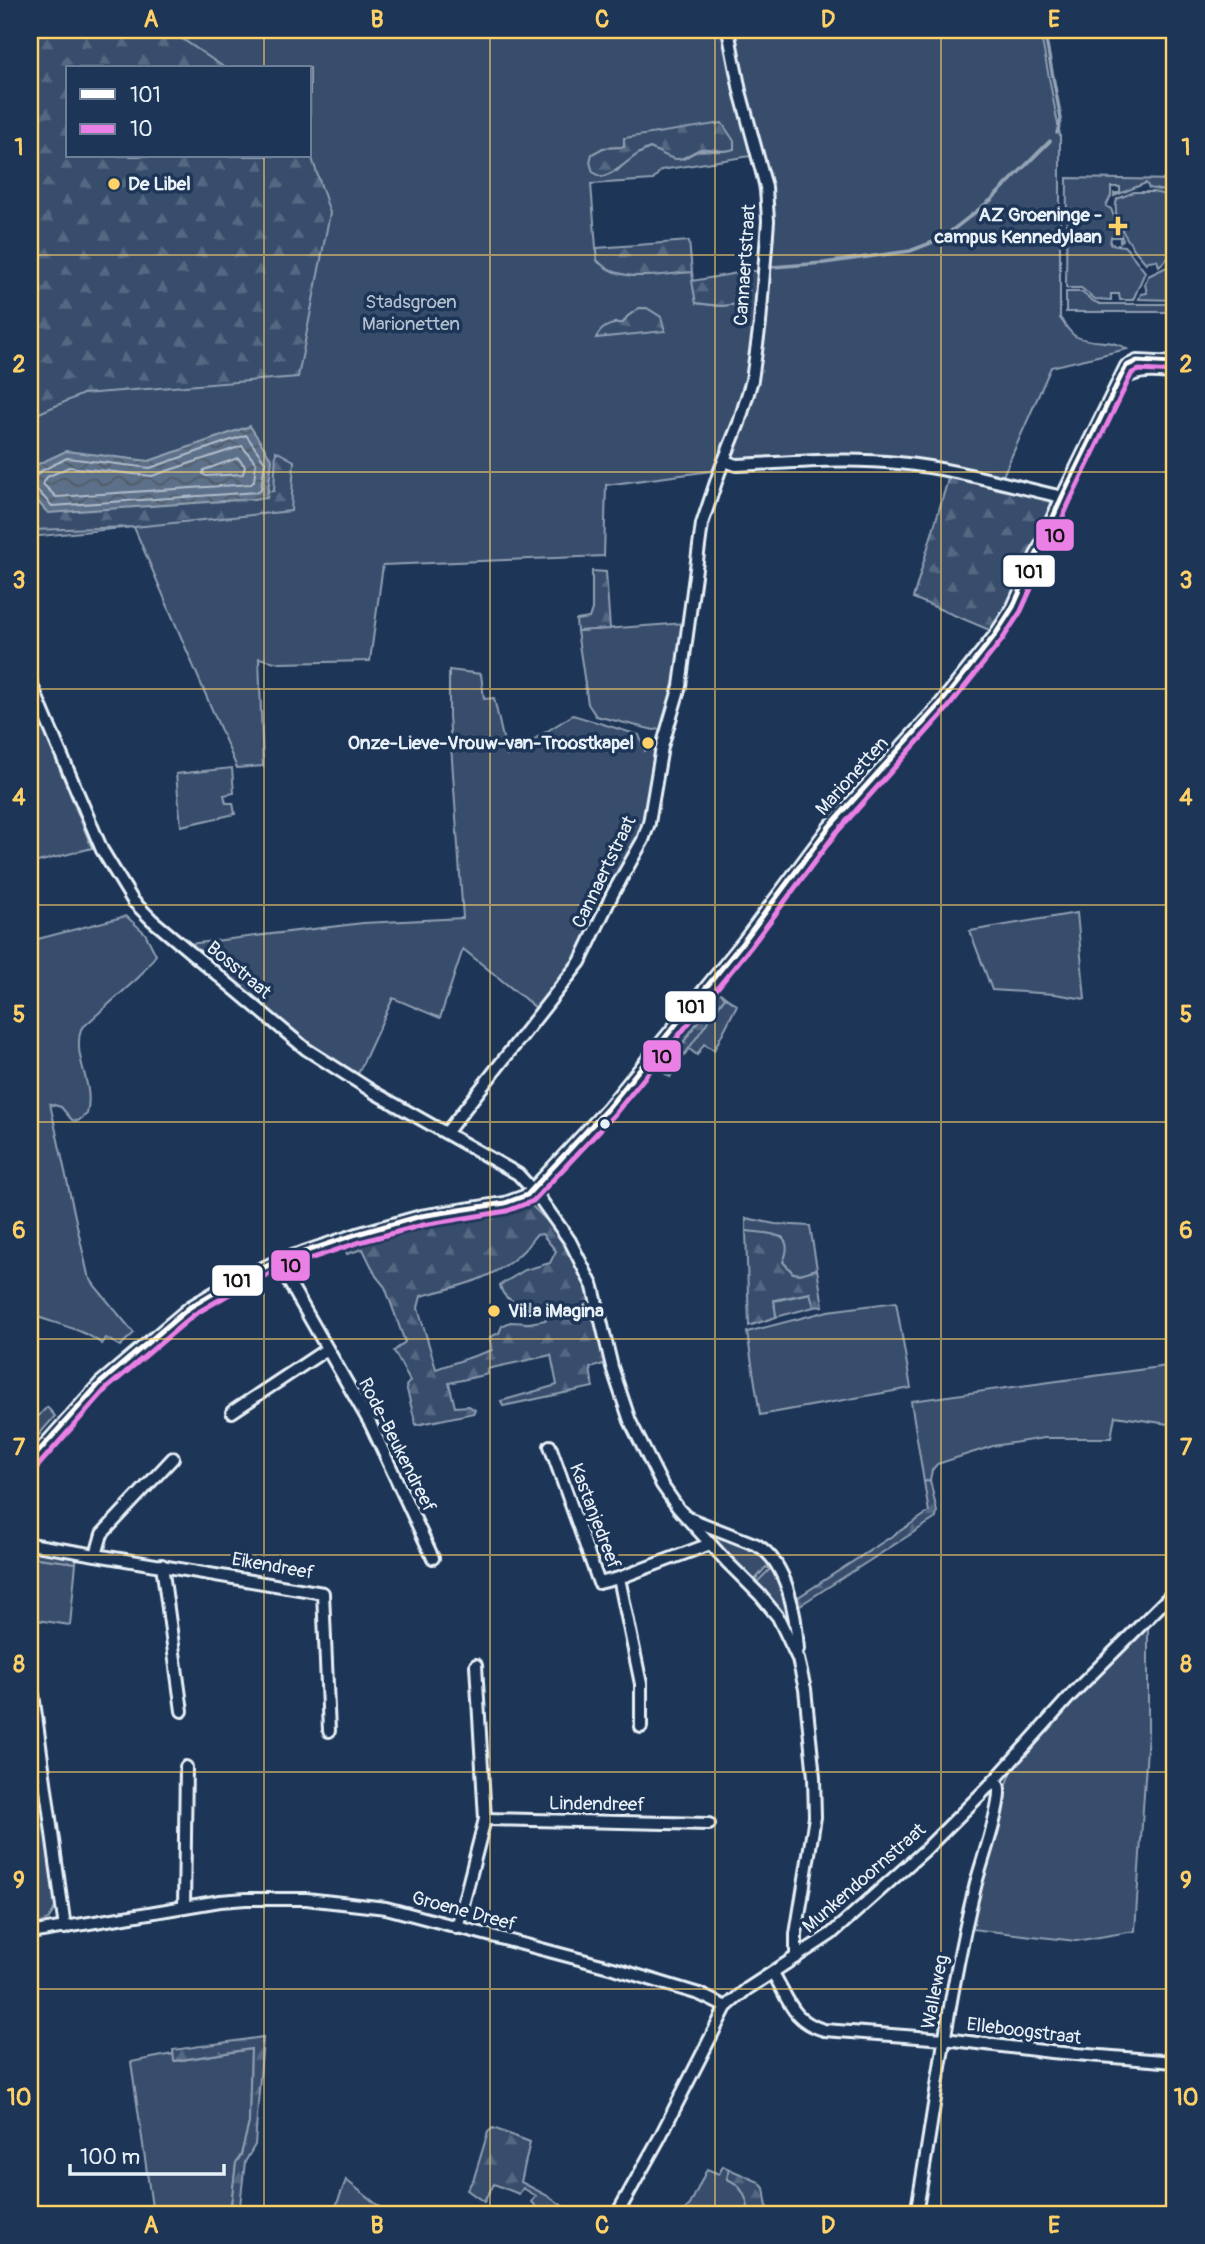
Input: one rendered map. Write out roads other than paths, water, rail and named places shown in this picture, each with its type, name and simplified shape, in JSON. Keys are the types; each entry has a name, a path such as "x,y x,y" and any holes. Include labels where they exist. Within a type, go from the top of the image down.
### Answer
{"street":[{"name":"Cannaertstraat","path":"446,1133 580,962 612,893 643,840 651,815 662,747 680,686 702,524 739,424 752,380 768,221 766,187 740,91 728,30"},
{"path":"1117,384 1125,368 1133,362 1175,363"},
{"path":"1117,384 1129,375 1140,372 1175,373"},
{"name":"Marionetten","path":"532,1189 607,1109 743,942 829,827 941,703 995,635 1013,607 1117,384"},
{"path":"725,461 736,465 864,461 900,463 1062,497"},
{"name":"Bosstraat","path":"30,681 93,833 133,901 306,1049 374,1093 518,1174 532,1189 570,1241 593,1287 612,1367 630,1421 662,1485 687,1518 778,1617 798,1659"},
{"path":"30,1461 100,1383 190,1307 222,1288 277,1261 356,1234 401,1221 505,1203 522,1198 532,1189"},
{"name":"Rode-Beukendreef","path":"277,1261 371,1425 433,1558"},
{"path":"232,1412 327,1349"},
{"name":"Kastanjedreef","path":"550,1446 599,1583 710,1544"},
{"path":"96,1555 102,1534 173,1458"},
{"path":"687,1518 767,1551 775,1560 791,1602 798,1659 804,1680 815,1817 796,1934 796,1958"},
{"name":"Eikendreef","path":"30,1544 323,1593 329,1731"},
{"path":"162,1565 182,1710"},
{"name":"Kastanjedreef","path":"619,1578 641,1684 641,1727"},
{"name":"Munkendoornstraat","path":"617,2214 660,2137 726,2007 747,1989 831,1934 924,1851 994,1781 1072,1694 1175,1591"},
{"path":"457,1928 485,1819 476,1665"},
{"path":"33,1694 65,1928"},
{"path":"184,1907 186,1767"},
{"name":"Walleweg","path":"916,2214 961,1951 998,1800 999,1786 994,1781"},
{"name":"Lindendreef","path":"485,1819 709,1824"},
{"name":"Groene Dreef","path":"30,1933 246,1899 306,1899 386,1909 613,1968 699,1994 726,2007"},
{"name":"Elleboogstraat","path":"774,1973 798,2016 805,2024 814,2027 838,2032 945,2039 1175,2062"}],"water":[{"path":"250,426 272,460 267,498 48,513 30,493 34,466 66,451 149,461"}],"waterway":[{"path":"1044,30 1061,119 1057,133"},
{"path":"772,267 910,251 941,239 991,200 1050,141"}],"place":[{"name":"De Libel","path":"114,184"},
{"name":"AZ Groeninge - campus Kennedylaan","path":"1118,226"},
{"name":"Onze-Lieve-Vrouw-van-Troostkapel","path":"648,743"},
{"name":"Vil!a iMagina","path":"494,1311"}],"park label":[{"name":"Stadsgroen Marionetten","path":"411,313"}]}
